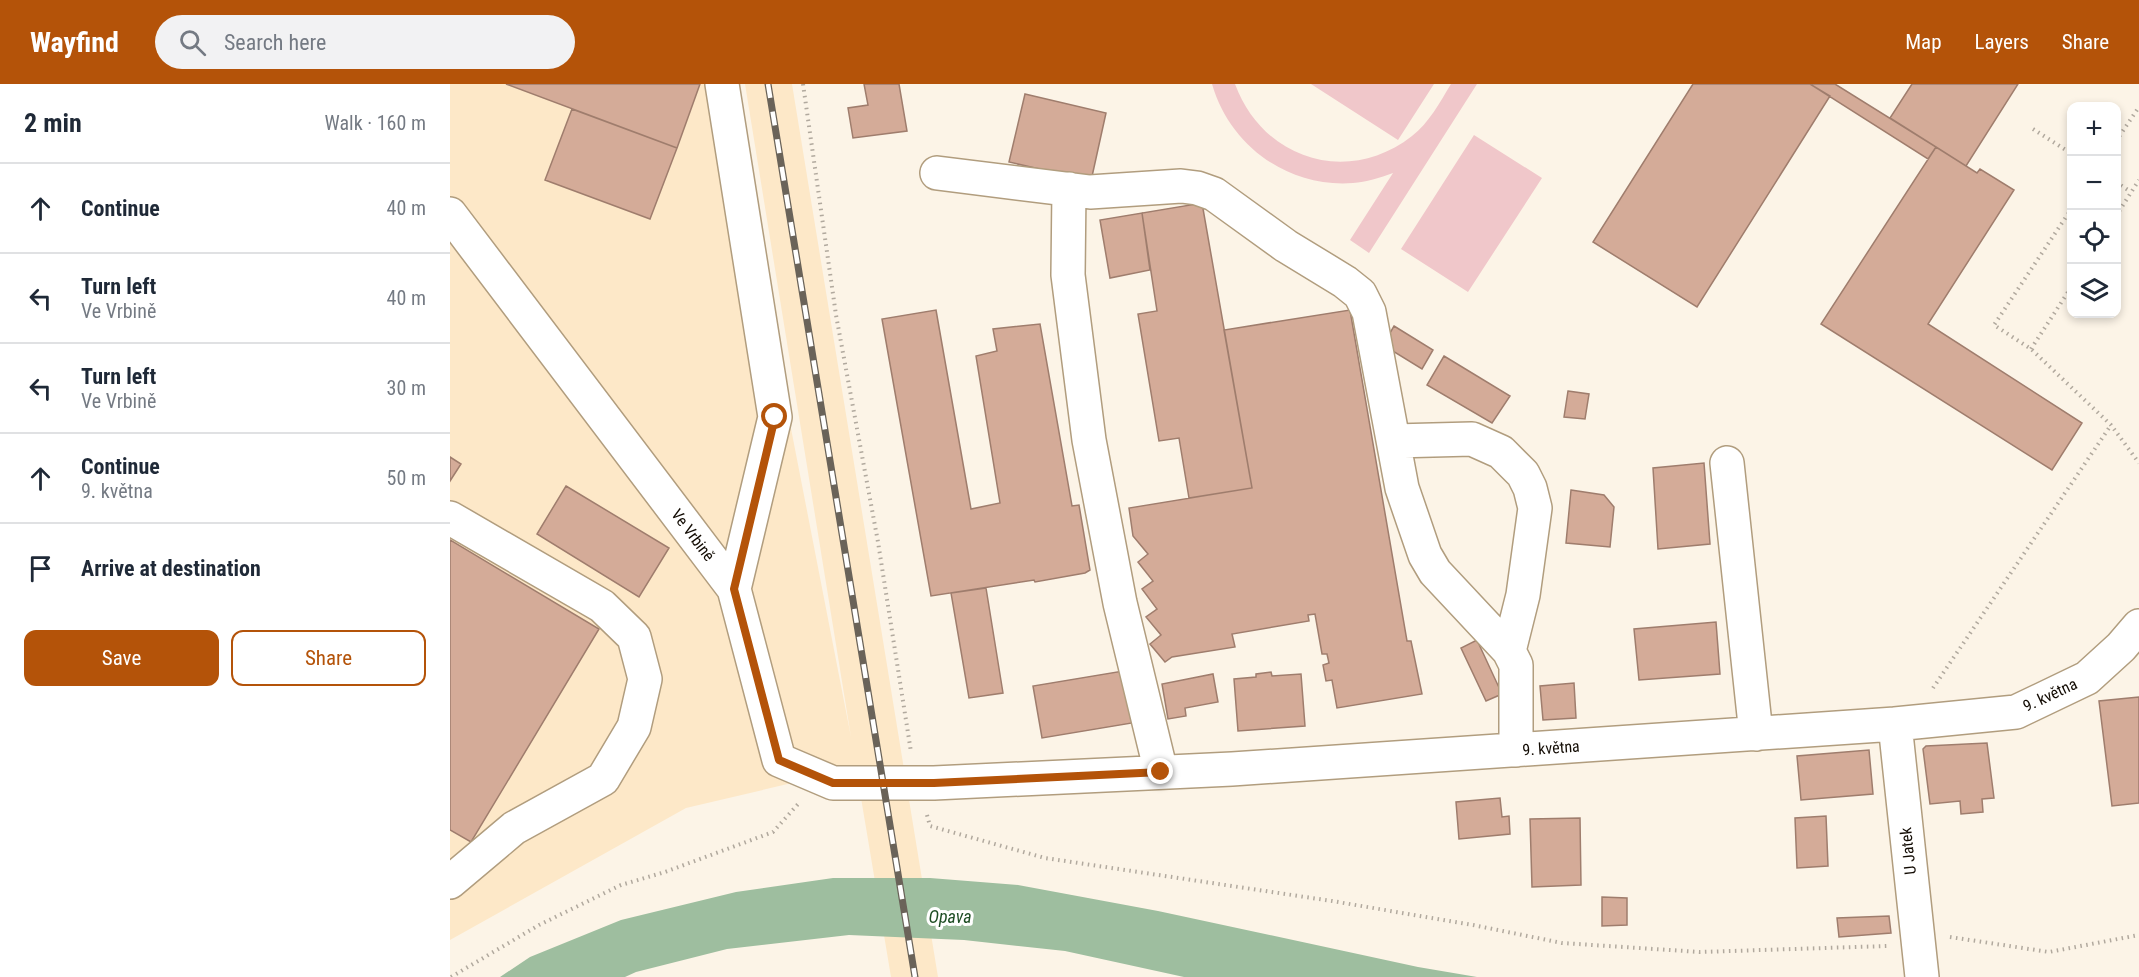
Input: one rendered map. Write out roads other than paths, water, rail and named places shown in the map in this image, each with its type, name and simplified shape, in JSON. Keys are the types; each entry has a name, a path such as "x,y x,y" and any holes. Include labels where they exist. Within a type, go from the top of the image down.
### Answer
{"street":[{"path":"722,84 775,417 734,589"},
{"path":"937,173 1090,192 1181,186 1197,188 1214,194 1286,246 1345,282 1360,294 1369,312 1402,488 1425,555 1435,572 1509,651 1516,665 1516,750"},
{"path":"1069,189 1068,275 1089,440 1120,603 1161,772"},
{"name":"Ve Vrbině","path":"450,214 734,589 779,760 833,783 925,783"},
{"path":"1394,441 1472,439 1501,452 1522,474 1530,488 1535,508 1524,595 1509,651"},
{"path":"1727,463 1756,734"},
{"path":"450,518 602,606 634,637 645,679 634,727 603,779 514,828 450,882"},
{"name":"9. května","path":"925,783 1161,772 1516,750 1902,723 2016,712 2087,678 2121,647 2139,626"},
{"name":"U Jatek","path":"1902,723 1919,952"}],"water":[{"name":"Opava","path":"833,878 930,878 1018,885 1158,911 1418,967 1477,977 1184,977 1065,951 964,940 849,935 727,949 636,972 625,977 500,977 530,957 621,920 736,892"}],"railway":[{"path":"768,84 915,977"}]}
